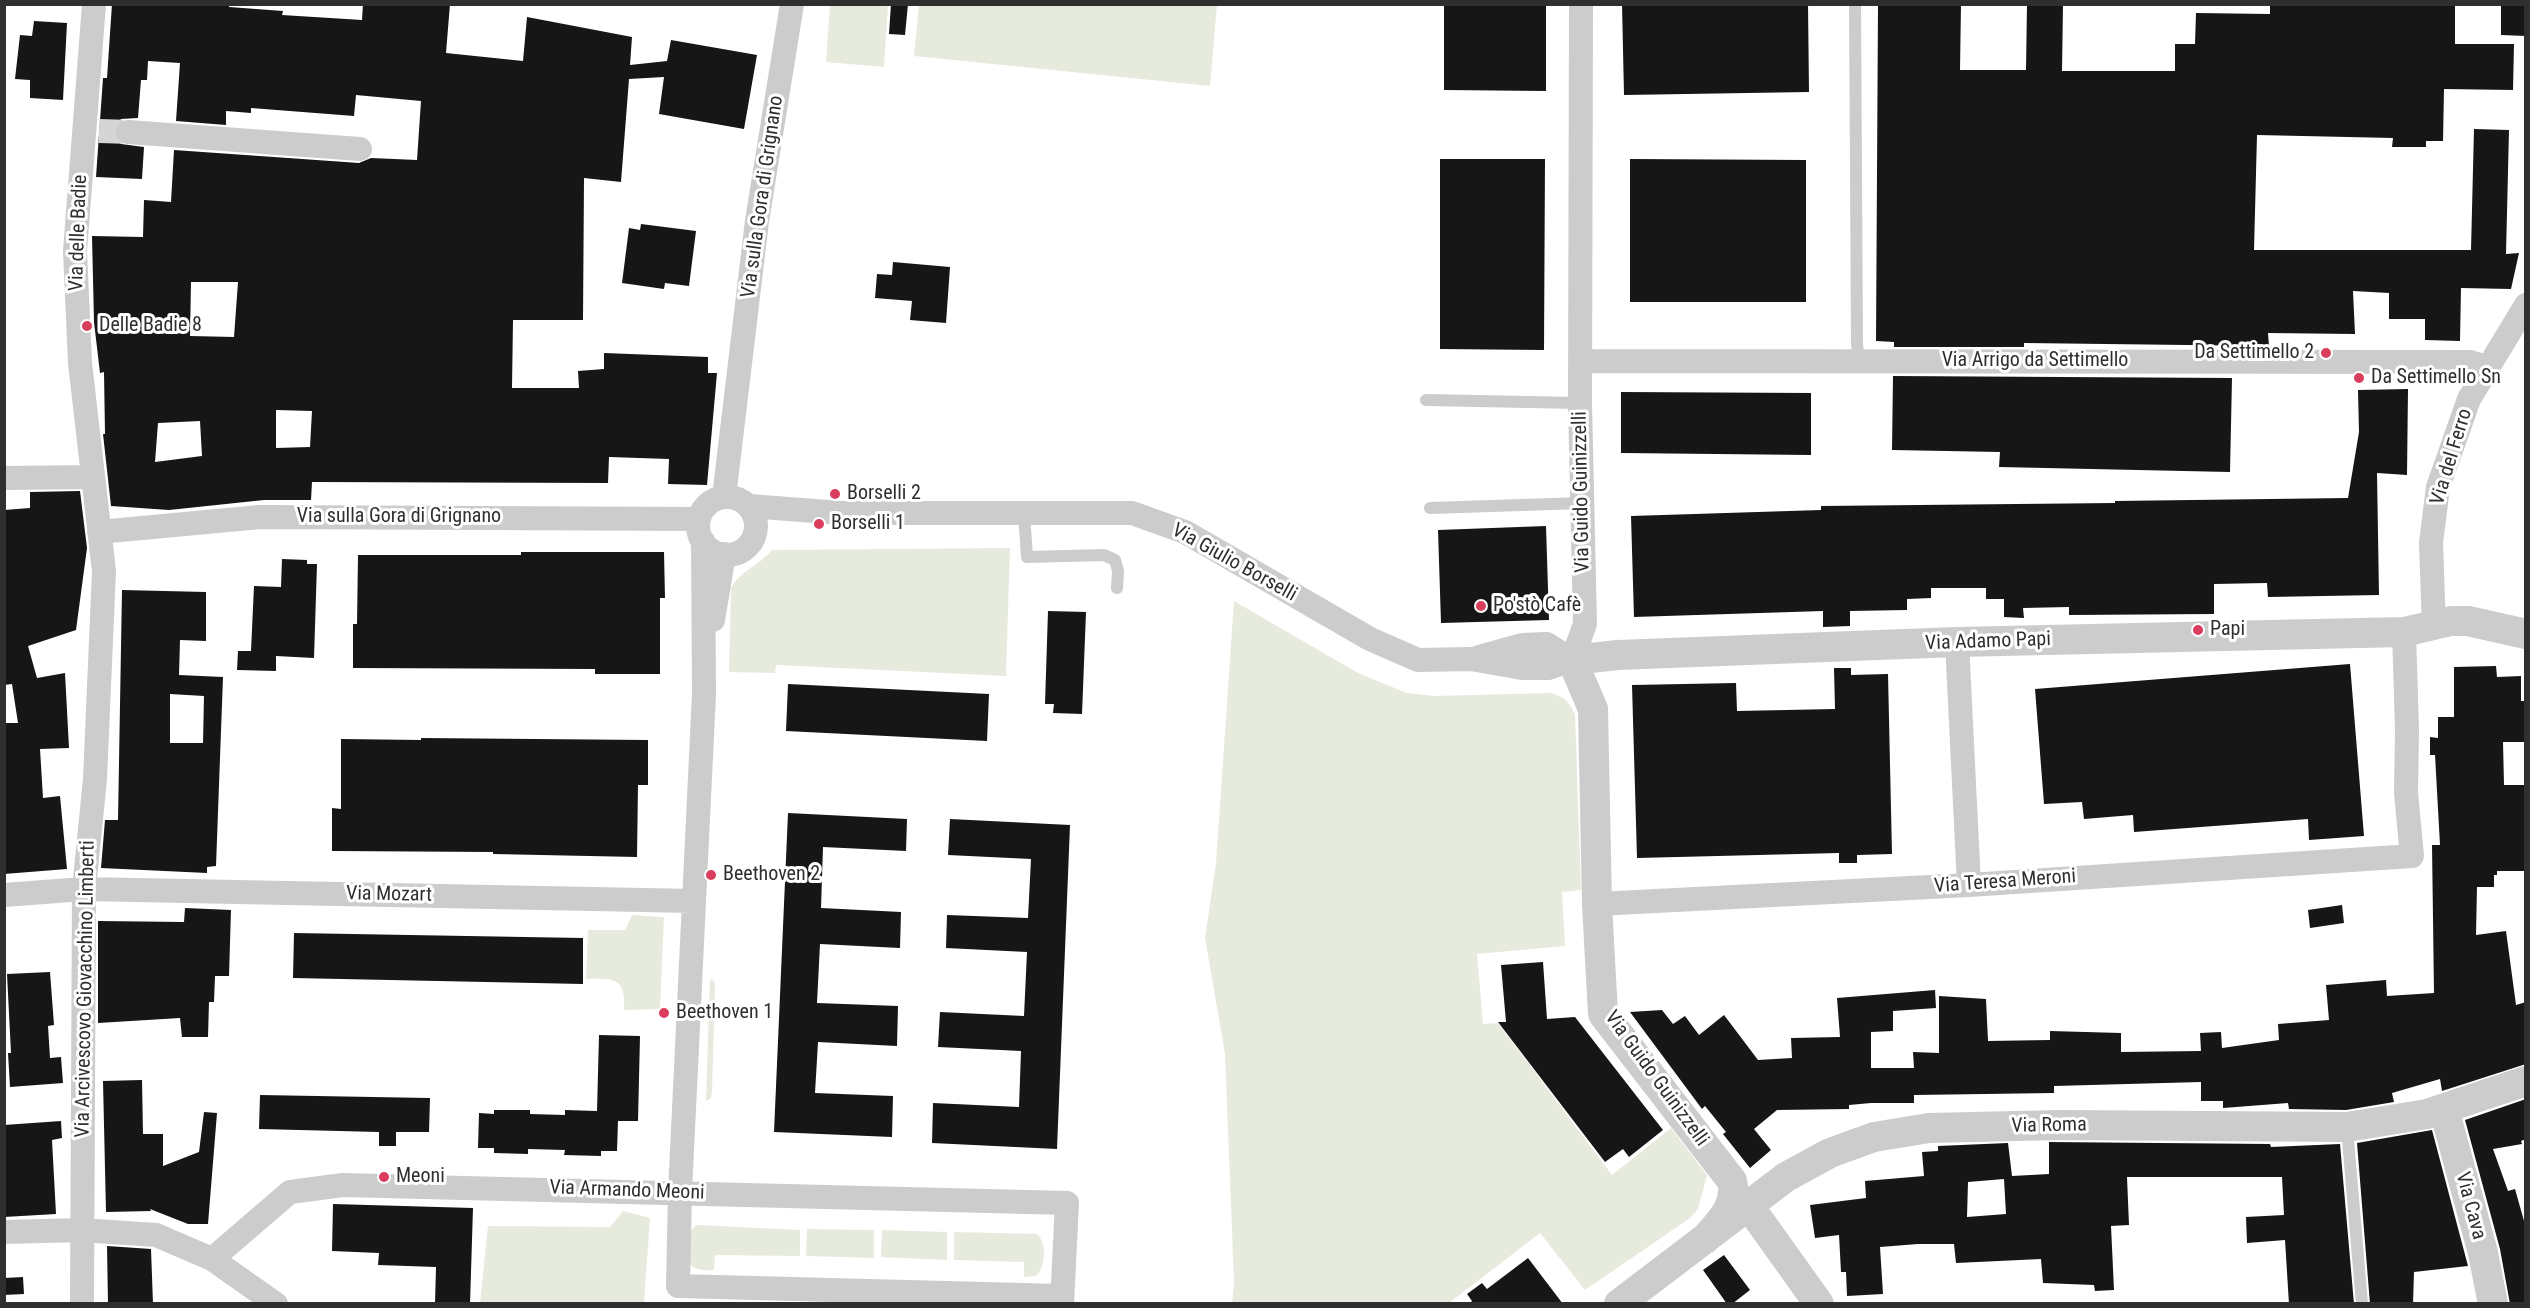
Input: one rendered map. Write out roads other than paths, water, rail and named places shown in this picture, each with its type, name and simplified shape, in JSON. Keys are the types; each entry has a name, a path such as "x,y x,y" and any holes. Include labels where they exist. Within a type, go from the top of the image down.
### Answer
{"street":[{"name":"Via delle Badie","path":"94,4 92,130 78,188 75,251 80,363 91,477 99,532"},
{"name":"Via sulla Gora di Grignano","path":"724,497 757,221 792,4"},
{"name":"Via Guido Guinizzelli","path":"1581,4 1580,403 1585,624 1572,660 1593,710 1603,1014 1732,1182"},
{"path":"128,132 360,149"},
{"name":"Via del Ferro","path":"2434,625 2431,543 2438,487 2469,399 2526,305"},
{"name":"Via Arrigo da Settimello","path":"1581,361 2458,362 2488,368"},
{"path":"4,478 91,477"},
{"path":"701,530 709,548 724,554 743,550 750,543 756,530 756,519 749,506 738,499 724,497 714,500 705,507 701,530 704,676 680,1192 678,1286 1062,1300"},
{"name":"Via Giulio Borselli","path":"749,506 841,513 1132,513 1185,532 1370,639 1418,660 1471,659 1522,645 1547,644 1572,660"},
{"name":"Via Giulio Borselli","path":"756,530 841,513"},
{"name":"Via sulla Gora di Grignano","path":"99,532 260,517 701,530"},
{"name":"Via Arcivescovo Giovacchino Limberti","path":"82,1304 84,889 94,779 103,582 99,532"},
{"path":"704,676 724,554"},
{"name":"Via Adamo Papi","path":"1572,660 1618,655 1957,642 2404,632 2434,625 2468,621 2526,634"},
{"name":"Via Teresa Meroni","path":"1598,904 1969,885 2412,856 2406,793 2404,632"},
{"path":"1957,642 1969,885"},
{"name":"Via Mozart","path":"4,895 84,889 694,901"},
{"name":"Via Roma","path":"1619,1304 1786,1178 1853,1144 1874,1137 1929,1128 2062,1125 2347,1126 2427,1114 2526,1081"},
{"name":"Via Cava","path":"2444,1109 2483,1253 2493,1304"},
{"path":"1732,1182 1742,1188 1752,1190 1786,1178"},
{"path":"1705,1239 1730,1208 1735,1191 1732,1182"},
{"name":"Via Armando Meoni","path":"212,1259 290,1192 343,1185 1067,1203 1062,1300"},
{"path":"1749,1206 1820,1304"},
{"path":"4,1232 81,1230 156,1235 212,1259 276,1304"}],"lane":[{"path":"1855,4 1857,344 1859,361"},
{"path":"1426,400 1580,403"},
{"path":"1430,508 1583,504"},
{"path":"1024,513 1027,557 1104,555 1115,560 1118,571 1117,588"},
{"path":"2347,1126 2362,1304"}],"tunnel":[{"path":"99,131 128,132"}],"place":[{"name":"Delle Badie 8","path":"87,326"},
{"name":"Da Settimello 2","path":"2326,353"},
{"name":"Da Settimello Sn","path":"2359,378"},
{"name":"Borselli 2","path":"835,494"},
{"name":"Borselli 1","path":"819,524"},
{"name":"Po'stò Cafè","path":"1481,606"},
{"name":"Papi","path":"2198,630"},
{"name":"Beethoven 2","path":"711,875"},
{"name":"Beethoven 1","path":"664,1013"},
{"name":"Meoni","path":"384,1177"}]}
